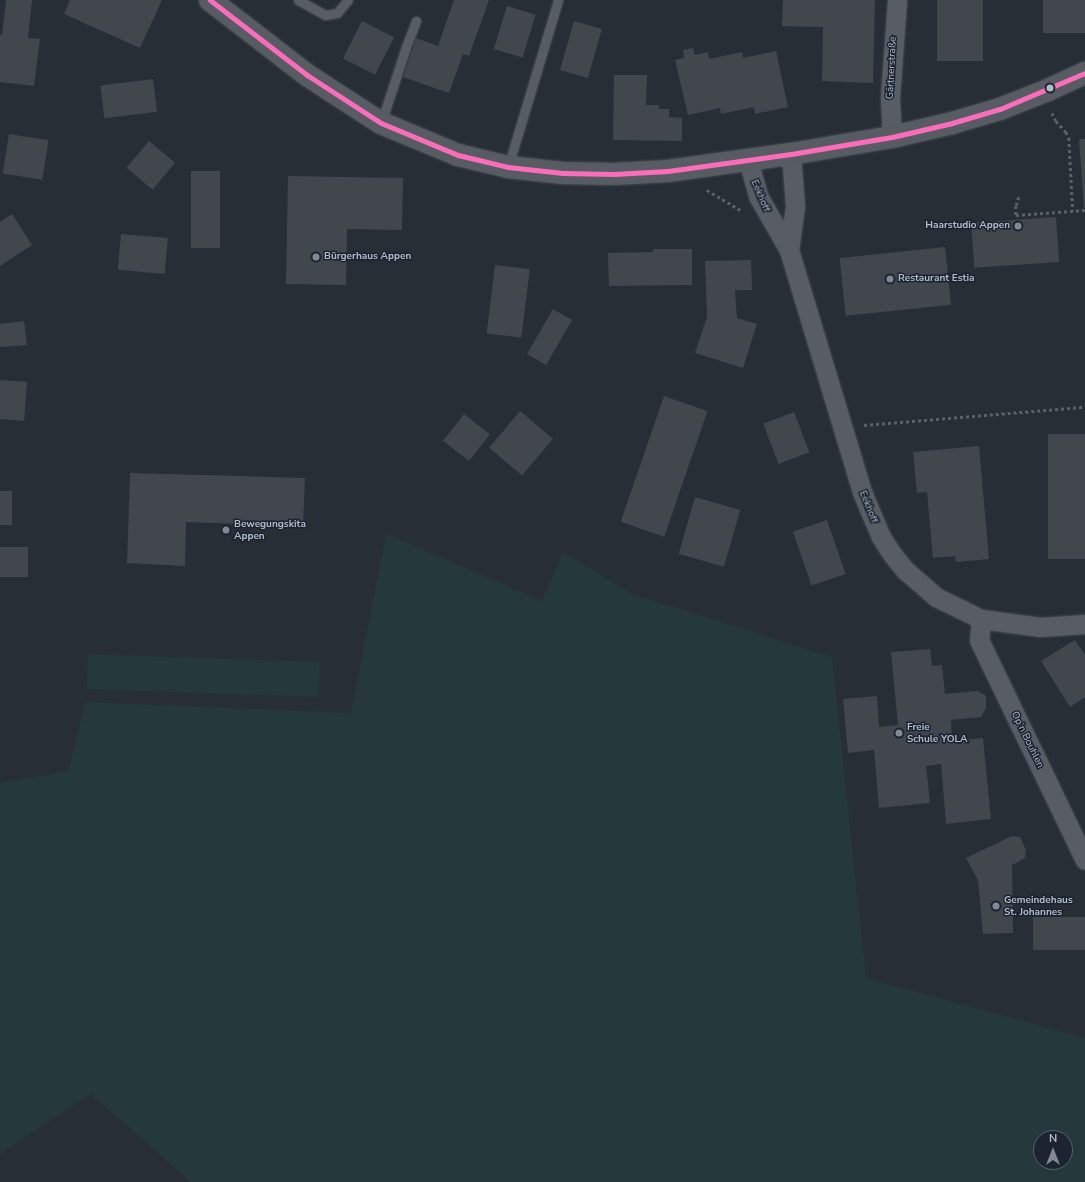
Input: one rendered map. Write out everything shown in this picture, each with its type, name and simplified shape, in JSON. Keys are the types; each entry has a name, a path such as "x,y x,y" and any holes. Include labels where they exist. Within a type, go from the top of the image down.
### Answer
{"main road":[{"path":"210,0 307,75 381,123 458,154 508,168 562,173 614,174 668,171 791,154 892,137 952,123 1000,109 1048,90 1085,73"}],"street":[{"name":"Gärtnerstraße","path":"892,137 890,98 896,0"},
{"name":"Eekhoff","path":"789,250 795,217 791,154"},
{"name":"Eekhoff","path":"748,160 758,196 789,250 841,427 872,517 881,537 892,554 905,570 936,597 981,619 1040,627 1085,624"},
{"name":"Op'n Bouhlen","path":"981,619 979,640 1085,860"}],"lane":[{"path":"298,0 325,15 337,12 348,0"},
{"path":"508,168 558,0"},
{"path":"381,123 416,21"}],"path":[{"path":"1051,109 1056,121 1066,132 1069,138 1073,210"},
{"path":"701,187 743,211"},
{"path":"1018,197 1016,215 1085,210"},
{"path":"841,427 1085,407"}],"green space":[{"path":"386,534 542,601 563,552 632,594 832,657 866,978 1085,1038 1085,1182 191,1182 91,1094 0,1154 0,783 68,771 86,702 351,713"},
{"path":"88,654 320,662 319,697 87,689"}],"building":[{"path":"6,0 32,0 28,38 40,39 34,86 0,82 0,35 2,35"},
{"path":"70,0 162,0 140,48 64,14"},
{"path":"454,0 489,0 469,56 463,54 449,93 403,77 416,38 438,46"},
{"path":"783,0 875,0 873,83 822,81 823,27 782,26"},
{"path":"937,0 983,0 983,61 937,61"},
{"path":"1043,0 1085,0 1085,33 1043,33"},
{"path":"507,6 536,15 523,58 494,49"},
{"path":"362,21 394,37 375,75 343,58"},
{"path":"574,21 602,29 588,78 560,70"},
{"path":"693,48 695,55 708,52 709,59 742,52 743,58 776,51 788,107 755,114 754,107 721,114 720,108 688,115 675,60 684,58 683,50"},
{"path":"614,75 647,75 646,105 659,105 659,109 669,109 669,117 682,118 682,141 613,140"},
{"path":"153,79 157,112 104,118 100,85"},
{"path":"9,134 49,140 42,180 3,174"},
{"path":"1079,139 1085,139 1085,208 1084,208"},
{"path":"149,141 175,163 153,190 127,168"},
{"path":"191,171 220,171 220,248 191,248"},
{"name":"Bürgerhaus Appen","path":"288,176 403,178 402,230 347,229 346,285 286,284"},
{"path":"12,214 32,245 0,266 0,222"},
{"path":"1056,217 1059,262 974,268 971,223"},
{"path":"121,234 168,238 165,274 118,270"},
{"path":"945,247 951,305 846,316 840,258"},
{"path":"653,249 692,249 692,285 609,286 608,253 653,252"},
{"path":"751,260 752,290 735,290 737,318 757,324 743,368 695,353 707,317 705,261"},
{"path":"495,265 530,269 521,338 487,333"},
{"path":"553,309 572,320 546,365 527,354"},
{"path":"24,321 27,345 0,347 0,324"},
{"path":"0,380 27,382 24,421 0,419"},
{"path":"664,396 707,411 664,537 621,522"},
{"path":"520,411 553,439 522,475 489,448"},
{"path":"794,412 809,452 779,464 763,424"},
{"path":"464,414 490,434 469,461 443,441"},
{"path":"1048,434 1085,434 1085,559 1048,559"},
{"path":"979,446 989,559 956,562 955,556 933,558 927,492 917,493 913,452"},
{"path":"130,473 305,478 303,526 186,522 185,566 127,563"},
{"path":"0,491 12,491 12,525 0,525"},
{"path":"695,497 740,510 724,567 679,554"},
{"path":"827,520 846,574 812,586 793,532"},
{"path":"0,547 28,547 28,577 0,577"},
{"path":"1075,640 1085,655 1085,697 1070,707 1041,661"},
{"name":"Freie Schule YOLA","path":"930,649 932,666 942,665 945,694 978,691 986,696 986,708 981,717 951,720 952,741 983,738 991,819 946,824 941,764 926,766 930,803 879,808 874,750 848,753 843,699 877,696 879,727 898,725 891,652"},
{"name":"Gemeindehaus St. Johannes","path":"1012,836 1020,837 1026,850 1025,858 1012,865 1013,933 983,934 978,880 966,858"},
{"path":"1033,917 1085,917 1085,950 1033,950"}],"transit line":[{"path":"210,0 307,75 381,123 458,155 508,167 563,173 614,174 668,171 791,154 892,137 952,123 1000,109 1085,73"}],"place":[{"name":"Haarstudio Appen","path":"1018,226"},
{"name":"Bürgerhaus Appen","path":"316,257"},
{"name":"Restaurant Estia","path":"890,279"},
{"name":"Bewegungskita Appen","path":"226,530"},
{"name":"Freie Schule YOLA","path":"899,733"},
{"name":"Gemeindehaus St. Johannes","path":"996,906"}]}
